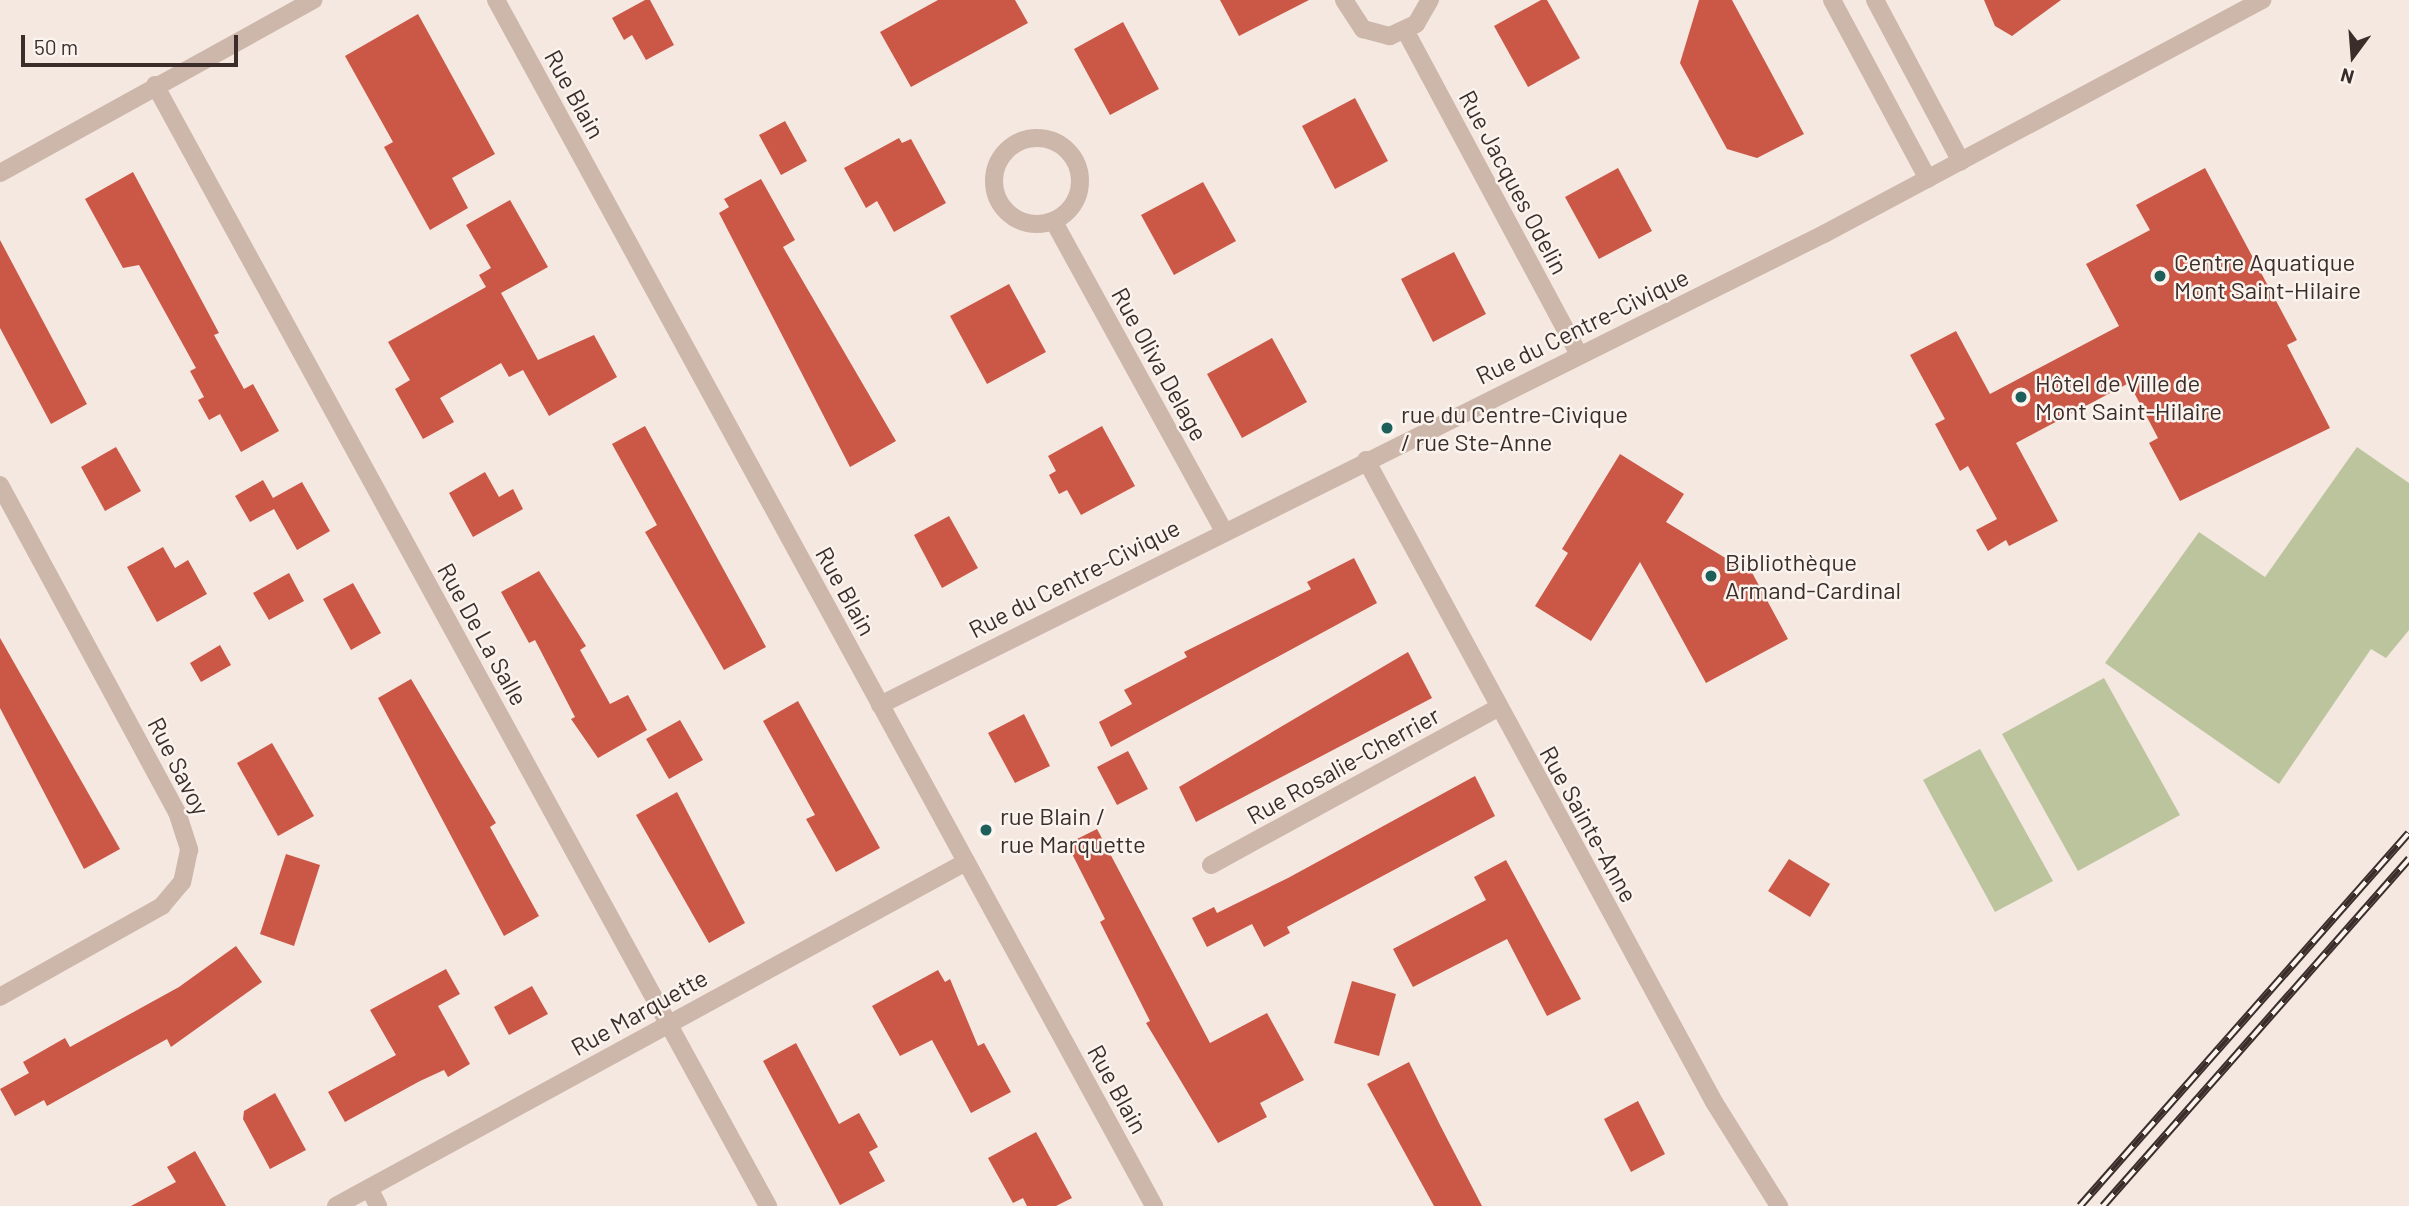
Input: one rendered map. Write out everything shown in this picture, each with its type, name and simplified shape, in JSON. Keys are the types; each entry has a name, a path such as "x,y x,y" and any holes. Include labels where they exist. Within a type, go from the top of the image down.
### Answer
{"street":[{"path":"0,173 313,0"},
{"name":"Rue Blain","path":"496,0 1154,1206"},
{"path":"1344,0 1363,29 1383,35 1406,32 1425,13 1430,0"},
{"path":"1832,0 1928,179"},
{"path":"1875,0 1961,162"},
{"name":"Rue du Centre-Civique","path":"880,705 1223,530 1928,179 2263,0"},
{"name":"Rue Jacques Odelin","path":"1406,32 1579,355"},
{"name":"Rue De La Salle","path":"155,85 768,1206"},
{"path":"1023,140 1052,140 1078,166 1076,202 1054,222 1026,223 1003,209 996,197 995,170 1000,158 1023,140"},
{"name":"Rue Oliva Delage","path":"1054,222 1223,530"},
{"name":"Rue Sainte-Anne","path":"1366,460 1498,708 1714,1102 1779,1206"},
{"name":"Rue Savoy","path":"0,485 181,819 189,850 182,881 162,906 0,998"},
{"name":"Rue Rosalie-Cherrier","path":"1211,865 1498,708"},
{"name":"Rue Marquette","path":"336,1206 966,862"},
{"path":"369,1188 378,1206"}],"green space":[{"path":"2357,447 2409,483 2409,630 2386,658 2371,649 2279,784 2105,663 2199,532 2265,577"},
{"path":"2104,678 2180,815 2078,871 2002,734"},
{"path":"1980,749 2053,881 1995,912 1923,780"}],"building":[{"path":"645,0 650,0 674,45 646,60 632,35 624,40 612,18"},
{"path":"938,0 1015,0 1028,23 911,87 880,32"},
{"path":"1220,0 1309,0 1239,36"},
{"path":"1541,0 1547,0 1580,58 1528,87 1494,26"},
{"path":"1699,0 1732,0 1804,134 1757,158 1727,149 1680,63"},
{"path":"1984,0 2061,0 2012,36 1995,26"},
{"path":"418,14 495,154 452,178 468,208 430,230 384,147 393,142 345,56"},
{"path":"1123,22 1159,89 1110,115 1074,49"},
{"path":"1355,98 1388,161 1335,189 1302,126"},
{"path":"785,121 807,161 781,175 759,135"},
{"path":"899,138 902,143 911,139 946,203 894,232 877,201 866,208 844,168"},
{"path":"1618,168 1652,231 1599,259 1565,197"},
{"path":"2205,168 2297,340 2287,345 2330,428 2180,501 2149,443 2158,438 2129,383 2016,443 2058,521 2009,546 2006,540 1988,551 1976,530 1997,519 1968,466 1960,471 1935,424 1945,419 1910,355 1956,331 1990,394 2119,326 2086,264 2150,230 2136,205"},
{"path":"133,172 219,333 214,335 244,389 253,384 279,431 241,452 220,414 209,420 198,400 204,397 190,371 196,368 139,265 123,268 85,199"},
{"path":"761,179 795,240 783,247 896,441 850,467 719,213 729,207 724,199"},
{"path":"1203,182 1236,241 1174,275 1141,215"},
{"path":"510,200 548,267 501,293 538,360 594,335 617,377 549,416 523,370 509,377 501,363 440,398 454,422 423,439 395,389 410,380 388,342 486,287 479,275 491,268 466,225"},
{"path":"0,240 87,404 51,424 0,328"},
{"path":"1454,252 1486,314 1433,342 1401,279"},
{"path":"1009,284 1046,352 987,384 950,316"},
{"path":"1272,338 1307,402 1242,438 1207,374"},
{"path":"645,426 766,647 724,670 645,532 657,525 612,444"},
{"path":"1102,426 1135,486 1081,515 1067,490 1059,494 1049,475 1056,471 1048,456"},
{"path":"116,447 141,491 105,511 81,467"},
{"path":"1620,454 1684,494 1666,522 1732,562 1743,556 1788,639 1706,683 1640,562 1591,641 1535,606 1568,553 1562,549"},
{"path":"485,472 499,497 513,489 523,509 473,537 449,493"},
{"path":"263,480 273,498 302,482 330,531 297,550 274,509 250,522 235,496"},
{"path":"949,516 978,568 942,588 914,535"},
{"path":"163,547 175,568 188,560 207,594 157,622 127,567"},
{"path":"1354,558 1377,603 1111,747 1099,722 1132,704 1124,690 1187,657 1184,652 1311,589 1307,582"},
{"path":"539,571 586,646 580,650 610,704 628,695 647,730 598,758 571,719 575,717 535,640 529,643 501,592"},
{"path":"289,573 304,601 269,620 253,593"},
{"path":"353,583 381,633 351,650 323,599"},
{"path":"0,638 120,849 84,869 0,708"},
{"path":"220,645 231,665 201,682 190,663"},
{"path":"1408,652 1432,698 1196,822 1179,787"},
{"path":"411,679 496,823 490,827 539,916 504,936 378,698"},
{"path":"798,701 880,848 836,872 806,819 815,815 763,721"},
{"path":"1024,714 1050,766 1015,783 988,733"},
{"path":"680,720 703,760 669,779 646,739"},
{"path":"272,743 314,816 278,836 237,763"},
{"path":"1128,751 1148,789 1117,805 1097,767"},
{"path":"1475,776 1495,816 1287,927 1290,933 1264,947 1252,924 1207,947 1192,918 1214,907 1217,913 1288,878"},
{"path":"677,792 745,923 709,943 636,815"},
{"path":"1097,829 1210,1043 1267,1013 1304,1080 1260,1103 1267,1117 1218,1143 1146,1023 1150,1021 1100,922 1105,919 1067,844"},
{"path":"286,854 320,865 294,946 260,934"},
{"path":"1789,859 1830,884 1810,917 1768,891"},
{"path":"1506,860 1581,999 1547,1016 1507,939 1413,987 1393,949 1486,900 1474,877"},
{"path":"236,946 262,982 171,1047 167,1039 47,1106 44,1100 15,1116 0,1089 29,1073 23,1062 65,1038 70,1047 179,987"},
{"path":"446,969 460,994 438,1006 470,1064 448,1077 444,1070 420,1081 345,1122 328,1092 396,1055 370,1010"},
{"path":"938,970 945,982 950,979 978,1046 984,1043 1011,1092 971,1113 932,1040 900,1056 872,1006"},
{"path":"1352,981 1396,994 1379,1056 1334,1043"},
{"path":"532,986 548,1014 509,1035 494,1007"},
{"path":"796,1043 839,1124 859,1113 878,1147 869,1152 885,1181 840,1205 763,1061"},
{"path":"1409,1062 1482,1206 1434,1206 1367,1084"},
{"path":"275,1093 306,1150 270,1169 243,1119 244,1111"},
{"path":"1638,1101 1665,1154 1631,1172 1604,1119"},
{"path":"1036,1132 1072,1198 1056,1206 1027,1206 1023,1198 1013,1203 988,1158"},
{"path":"195,1151 226,1206 131,1206 176,1182 167,1167"}],"railway":[{"path":"2080,1206 2409,833"},
{"path":"2103,1206 2409,859"}],"place":[{"name":"Centre Aquatique Mont Saint-Hilaire","path":"2160,276"},
{"name":"Hôtel de Ville de Mont Saint-Hilaire","path":"2021,397"},
{"name":"rue du Centre-Civique / rue Ste-Anne","path":"1387,428"},
{"name":"Bibliothèque Armand-Cardinal","path":"1711,576"},
{"name":"rue Blain / rue Marquette","path":"986,830"}]}
